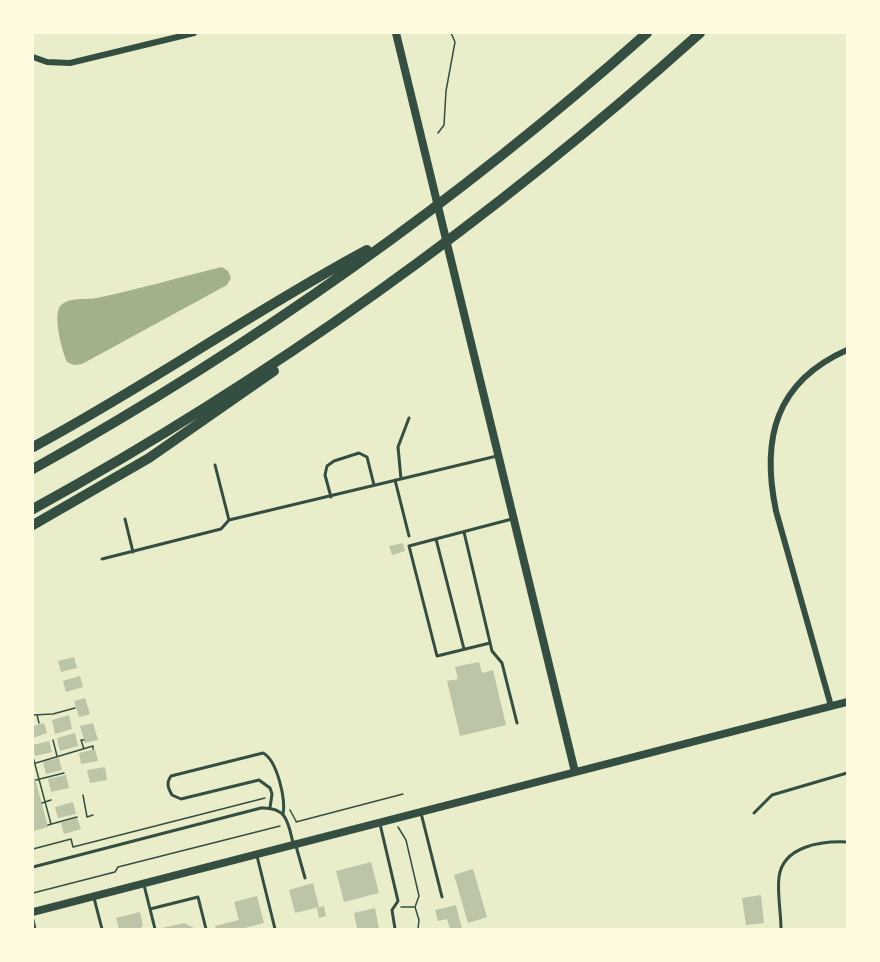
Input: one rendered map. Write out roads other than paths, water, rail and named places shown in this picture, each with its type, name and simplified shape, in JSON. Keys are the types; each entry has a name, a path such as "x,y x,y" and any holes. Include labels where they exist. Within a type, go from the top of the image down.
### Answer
{"highway":[{"path":"33,469 126,416 220,357 328,284 471,178 556,111 647,33"},
{"path":"33,509 134,452 212,403 413,267 591,127 700,33"},
{"path":"33,447 146,382 304,284 404,229"},
{"path":"33,525 133,468 213,415 352,310"}],"street":[{"path":"33,57 47,62 70,63 194,33"},
{"path":"396,33 575,772"},
{"path":"831,706 776,511 770,482 770,460 773,435 789,393 807,374 847,350"},
{"path":"33,912 847,702"}],"lane":[{"path":"401,479 398,447 409,418"},
{"path":"331,497 325,475 327,466 334,461 359,453 367,458 374,485"},
{"path":"102,560 221,529 229,520 498,456"},
{"path":"215,465 229,520"},
{"path":"395,480 409,536"},
{"path":"125,519 133,552"},
{"path":"490,643 437,656 409,546 514,519"},
{"path":"464,532 492,651 502,663 517,723"},
{"path":"436,539 464,649"},
{"path":"270,808 270,788 259,780 182,799 172,795 167,784 171,776 263,753 272,760 284,804 283,815"},
{"path":"754,813 772,795 847,774"},
{"path":"33,867 261,808 270,808 280,811 289,824 305,878"},
{"path":"421,812 442,897"},
{"path":"379,822 398,901 392,910 394,929"},
{"path":"781,929 779,879 782,866 788,857 817,843 847,842"},
{"path":"257,854 275,929"},
{"path":"143,883 155,929"},
{"path":"94,896 102,929"},
{"path":"150,909 198,897 206,929"},
{"path":"33,920 35,929"}]}
